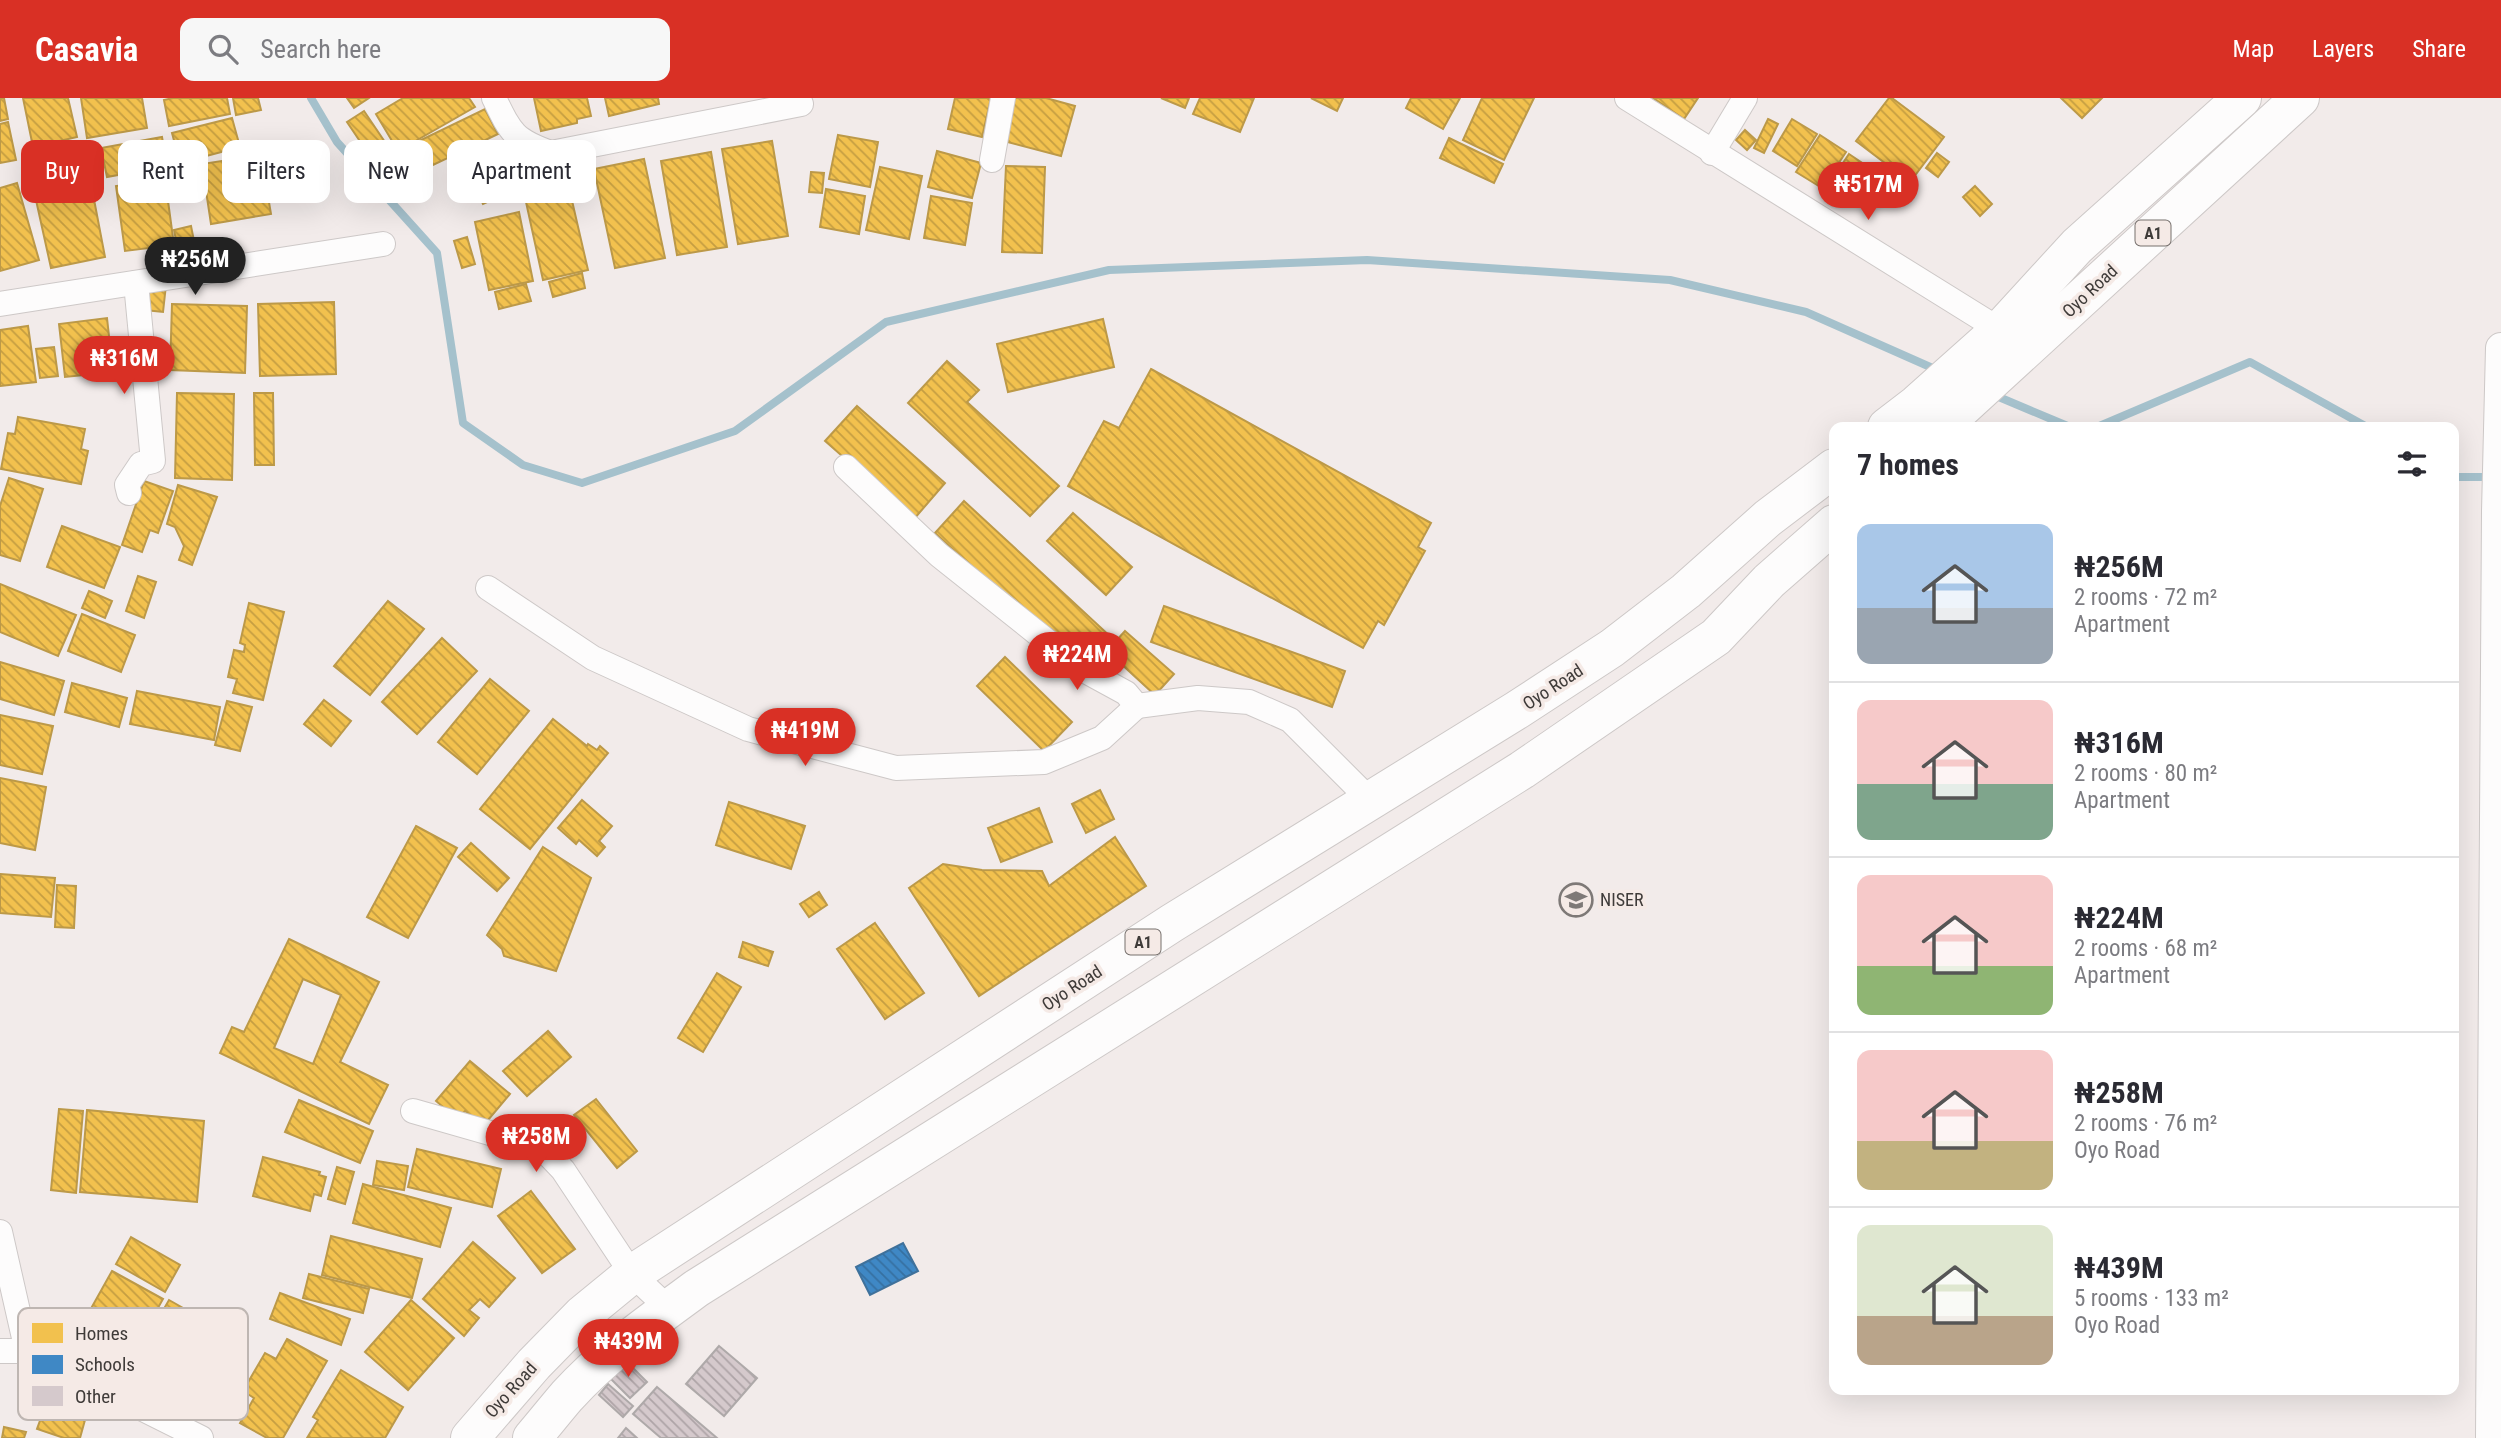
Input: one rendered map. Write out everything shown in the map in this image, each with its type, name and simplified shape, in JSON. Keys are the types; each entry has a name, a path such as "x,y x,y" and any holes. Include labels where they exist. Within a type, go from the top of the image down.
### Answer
{"highway":[{"name":"Oyo Road","path":"1905,422 1941,412 1998,346 2077,246 2242,98"},
{"name":"Oyo Road","path":"1998,346 2300,98"},
{"name":"Oyo Road","path":"470,1438 534,1364 582,1315 632,1274 1172,923 1517,710 1612,648 1686,591 1768,518 1829,472"},
{"path":"532,1438 568,1395 608,1357 669,1309 1522,770 1716,637 1769,581 1829,528"}],"street":[{"path":"494,98 509,128 525,143 551,153 801,104"},
{"path":"992,160 1003,98"},
{"path":"1627,98 1998,346"},
{"path":"1712,153 1745,98"},
{"path":"0,304 383,244"},
{"path":"129,493 127,485 141,464 153,461 136,283"},
{"path":"2491,1438 2497,511 2501,348"},
{"path":"846,467 939,555 1082,669 1126,693 1137,706"},
{"path":"488,588 593,658 748,729 896,768 1044,762 1102,738 1137,706 1198,698 1248,702 1290,720 1370,800"},
{"path":"413,1111 542,1148 563,1170 632,1274 669,1309"},
{"path":"0,1231 18,1311"},
{"path":"0,1352 18,1351"},
{"path":"165,1420 201,1438"}],"building: Homes":[{"path":"0,98 4,98 8,119 0,121"},
{"path":"23,98 68,98 77,137 64,140 32,140"},
{"path":"81,98 142,98 147,128 87,138"},
{"path":"227,98 230,114 169,126 164,100"},
{"path":"233,98 258,98 261,110 236,115"},
{"path":"347,98 369,98 354,108"},
{"path":"403,98 469,98 475,107 417,140 391,140 376,114"},
{"path":"534,98 587,98 591,116 577,119 577,123 541,131"},
{"path":"605,98 658,98 659,104 609,116"},
{"path":"955,98 991,98 982,137 948,129"},
{"path":"1011,98 1046,98 1075,106 1061,156 1000,140"},
{"path":"1161,98 1189,98 1185,108"},
{"path":"1200,98 1254,98 1240,132 1193,114"},
{"path":"1311,98 1343,98 1337,111"},
{"path":"1411,98 1460,98 1443,129 1406,108"},
{"path":"1482,98 1534,98 1504,160 1463,140"},
{"path":"1653,98 1698,98 1684,119"},
{"path":"1889,98 1944,137 1910,182 1856,141"},
{"path":"2061,98 2102,98 2082,118"},
{"path":"485,109 498,134 485,140 447,140 447,158 433,165 433,140 421,140"},
{"path":"364,111 384,140 359,140 347,122"},
{"path":"232,118 238,140 222,140 222,152 208,156 208,140 174,140 172,133"},
{"path":"1768,119 1778,124 1764,153 1754,148"},
{"path":"1792,119 1817,134 1797,166 1773,151"},
{"path":"8,122 16,160 0,163 0,124"},
{"path":"1745,130 1756,140 1747,150 1736,140"},
{"path":"838,135 878,142 870,187 829,179"},
{"path":"1820,135 1846,152 1822,188 1796,172"},
{"path":"1449,138 1503,164 1494,183 1440,158"},
{"path":"772,141 788,236 738,244 722,149"},
{"path":"118,145 118,175 107,177 104,147"},
{"path":"937,151 981,163 972,198 928,187"},
{"path":"711,152 727,247 677,255 661,161"},
{"path":"1937,153 1949,162 1938,177 1926,168"},
{"path":"1849,154 1892,183 1882,198 1839,169"},
{"path":"644,159 665,258 615,268 596,169"},
{"path":"222,161 222,203 269,203 271,214 211,224 208,203 208,163"},
{"path":"1006,166 1045,167 1042,253 1002,252"},
{"path":"880,167 922,176 909,239 866,230"},
{"path":"811,172 824,173 822,193 809,192"},
{"path":"17,183 39,260 0,271 0,188"},
{"path":"1975,186 1992,204 1980,216 1963,197"},
{"path":"826,189 865,196 859,234 820,227"},
{"path":"931,196 972,203 965,245 924,238"},
{"path":"37,203 95,203 105,257 51,268"},
{"path":"118,203 168,203 174,245 125,251"},
{"path":"526,203 573,203 588,270 543,280"},
{"path":"519,212 533,281 489,290 475,222"},
{"path":"191,226 194,241 177,245 174,230"},
{"path":"467,237 475,264 462,268 454,241"},
{"path":"582,273 585,288 553,297 549,282"},
{"path":"147,283 166,285 163,312 145,310"},
{"path":"526,284 531,301 499,309 495,292"},
{"path":"334,302 336,374 260,376 258,304"},
{"path":"172,304 247,306 245,373 170,370"},
{"path":"107,318 113,372 65,377 59,324"},
{"path":"1103,319 1114,367 1008,392 997,344"},
{"path":"28,326 36,382 0,386 0,330"},
{"path":"54,347 58,376 40,378 36,349"},
{"path":"947,361 979,390 967,402 1059,486 1030,516 908,403"},
{"path":"1151,369 1431,523 1418,547 1425,551 1384,625 1378,621 1363,648 1068,486 1104,421 1119,428"},
{"path":"177,393 234,394 232,480 175,478"},
{"path":"254,393 273,393 274,465 255,465"},
{"path":"857,406 945,483 914,519 825,441"},
{"path":"18,417 85,429 81,449 88,451 81,484 1,469 8,433 15,434"},
{"path":"9,478 43,489 20,561 0,555 0,506"},
{"path":"144,481 173,491 158,533 150,530 142,552 122,545"},
{"path":"178,485 217,497 192,565 179,560 184,546 175,527 167,524"},
{"path":"964,501 1112,638 1083,669 935,533"},
{"path":"1073,513 1132,567 1106,595 1047,541"},
{"path":"62,526 120,547 104,588 47,567"},
{"path":"138,576 156,582 144,618 126,611"},
{"path":"0,584 76,615 58,656 0,632"},
{"path":"89,591 112,601 105,618 82,608"},
{"path":"388,601 424,629 370,695 334,666"},
{"path":"249,603 284,612 263,700 233,693 237,679 228,677 234,650 244,652 245,645 240,643"},
{"path":"1164,606 1345,671 1332,707 1151,642"},
{"path":"82,614 135,635 121,672 68,651"},
{"path":"1125,631 1174,674 1155,695 1107,651"},
{"path":"442,638 477,671 417,734 382,702"},
{"path":"1005,657 1072,722 1044,751 977,686"},
{"path":"0,662 64,681 54,715 0,699"},
{"path":"490,679 529,711 477,774 438,742"},
{"path":"72,683 127,698 119,727 65,712"},
{"path":"137,691 220,707 214,740 130,724"},
{"path":"324,700 351,721 331,746 304,724"},
{"path":"227,701 252,707 240,751 215,745"},
{"path":"0,715 53,726 42,774 0,765"},
{"path":"553,719 587,746 588,744 597,750 600,746 608,753 530,849 480,809"},
{"path":"0,778 46,787 35,850 0,843"},
{"path":"1100,790 1114,819 1086,833 1072,804"},
{"path":"582,800 612,826 599,841 605,847 597,856 579,840 576,844 558,828"},
{"path":"729,802 805,826 791,869 716,845"},
{"path":"1039,808 1052,842 1001,862 988,828"},
{"path":"416,826 457,848 408,938 367,917"},
{"path":"1115,837 1146,886 979,996 909,888 943,864 982,870 1042,871 1049,886"},
{"path":"471,843 509,878 497,891 458,857"},
{"path":"543,847 591,878 556,971 504,956 502,949 487,935"},
{"path":"0,874 55,878 51,917 0,913"},
{"path":"57,885 76,886 74,928 55,927"},
{"path":"819,892 827,905 809,917 800,904"},
{"path":"875,923 924,993 885,1019 837,949"},
{"path":"289,939 379,982 340,1062 388,1085 369,1124 220,1053 232,1027 244,1032","holes":["303,979 341,995 313,1064 274,1048"]},
{"path":"743,942 773,952 768,966 739,957"},
{"path":"717,973 741,987 703,1052 678,1038"},
{"path":"548,1031 571,1057 527,1096 503,1071"},
{"path":"470,1061 510,1094 483,1126 465,1111 457,1119 436,1101"},
{"path":"596,1099 637,1151 617,1168 574,1115"},
{"path":"299,1100 373,1131 360,1163 285,1132"},
{"path":"59,1109 83,1111 76,1193 51,1190"},
{"path":"87,1110 204,1121 197,1202 80,1192"},
{"path":"417,1149 501,1169 492,1207 408,1187"},
{"path":"263,1157 320,1172 319,1175 326,1177 321,1196 314,1194 310,1211 253,1196"},
{"path":"377,1161 408,1166 404,1190 373,1185"},
{"path":"337,1167 354,1172 345,1204 328,1199"},
{"path":"363,1184 451,1208 440,1247 353,1223"},
{"path":"531,1191 575,1249 542,1273 498,1216"},
{"path":"331,1236 422,1259 412,1298 322,1275"},
{"path":"131,1237 180,1265 165,1292 116,1264"},
{"path":"473,1242 515,1278 489,1307 480,1299 469,1310 479,1318 464,1336 423,1299"},
{"path":"112,1271 163,1299 158,1308 91,1308"},
{"path":"309,1274 369,1289 363,1313 303,1298"},
{"path":"280,1293 350,1319 341,1345 270,1319"},
{"path":"169,1300 183,1308 164,1308"},
{"path":"411,1300 454,1338 408,1390 365,1352"},
{"path":"287,1339 327,1361 283,1438 267,1438 240,1423 242,1420 248,1420 248,1409 254,1398 248,1394 248,1382 265,1353 276,1359"},
{"path":"341,1370 403,1407 385,1438 307,1438 318,1420 313,1417"},
{"path":"40,1420 85,1420 80,1438 64,1438 37,1429"},
{"path":"4,1427 26,1432 24,1438 2,1438"}],"building: Schools":[{"path":"903,1243 918,1271 870,1295 856,1267"}],"building: Other":[{"path":"719,1346 757,1378 724,1416 686,1384"},
{"path":"625,1360 647,1382 630,1398 608,1376"},
{"path":"608,1384 633,1406 623,1417 599,1395"},
{"path":"657,1387 717,1438 661,1438 633,1414"},
{"path":"626,1428 637,1438 618,1438"}],"waterway":[{"path":"311,98 337,142 437,253 463,423 523,465 582,483 735,431 886,322 1109,270 1367,260 1670,280 1806,312 1937,370"},
{"path":"2109,422 2250,362 2358,422"},
{"path":"1994,395 2058,422"},
{"path":"2459,477 2492,477"}],"place":[{"name":"NISER","path":"1576,900"}]}
